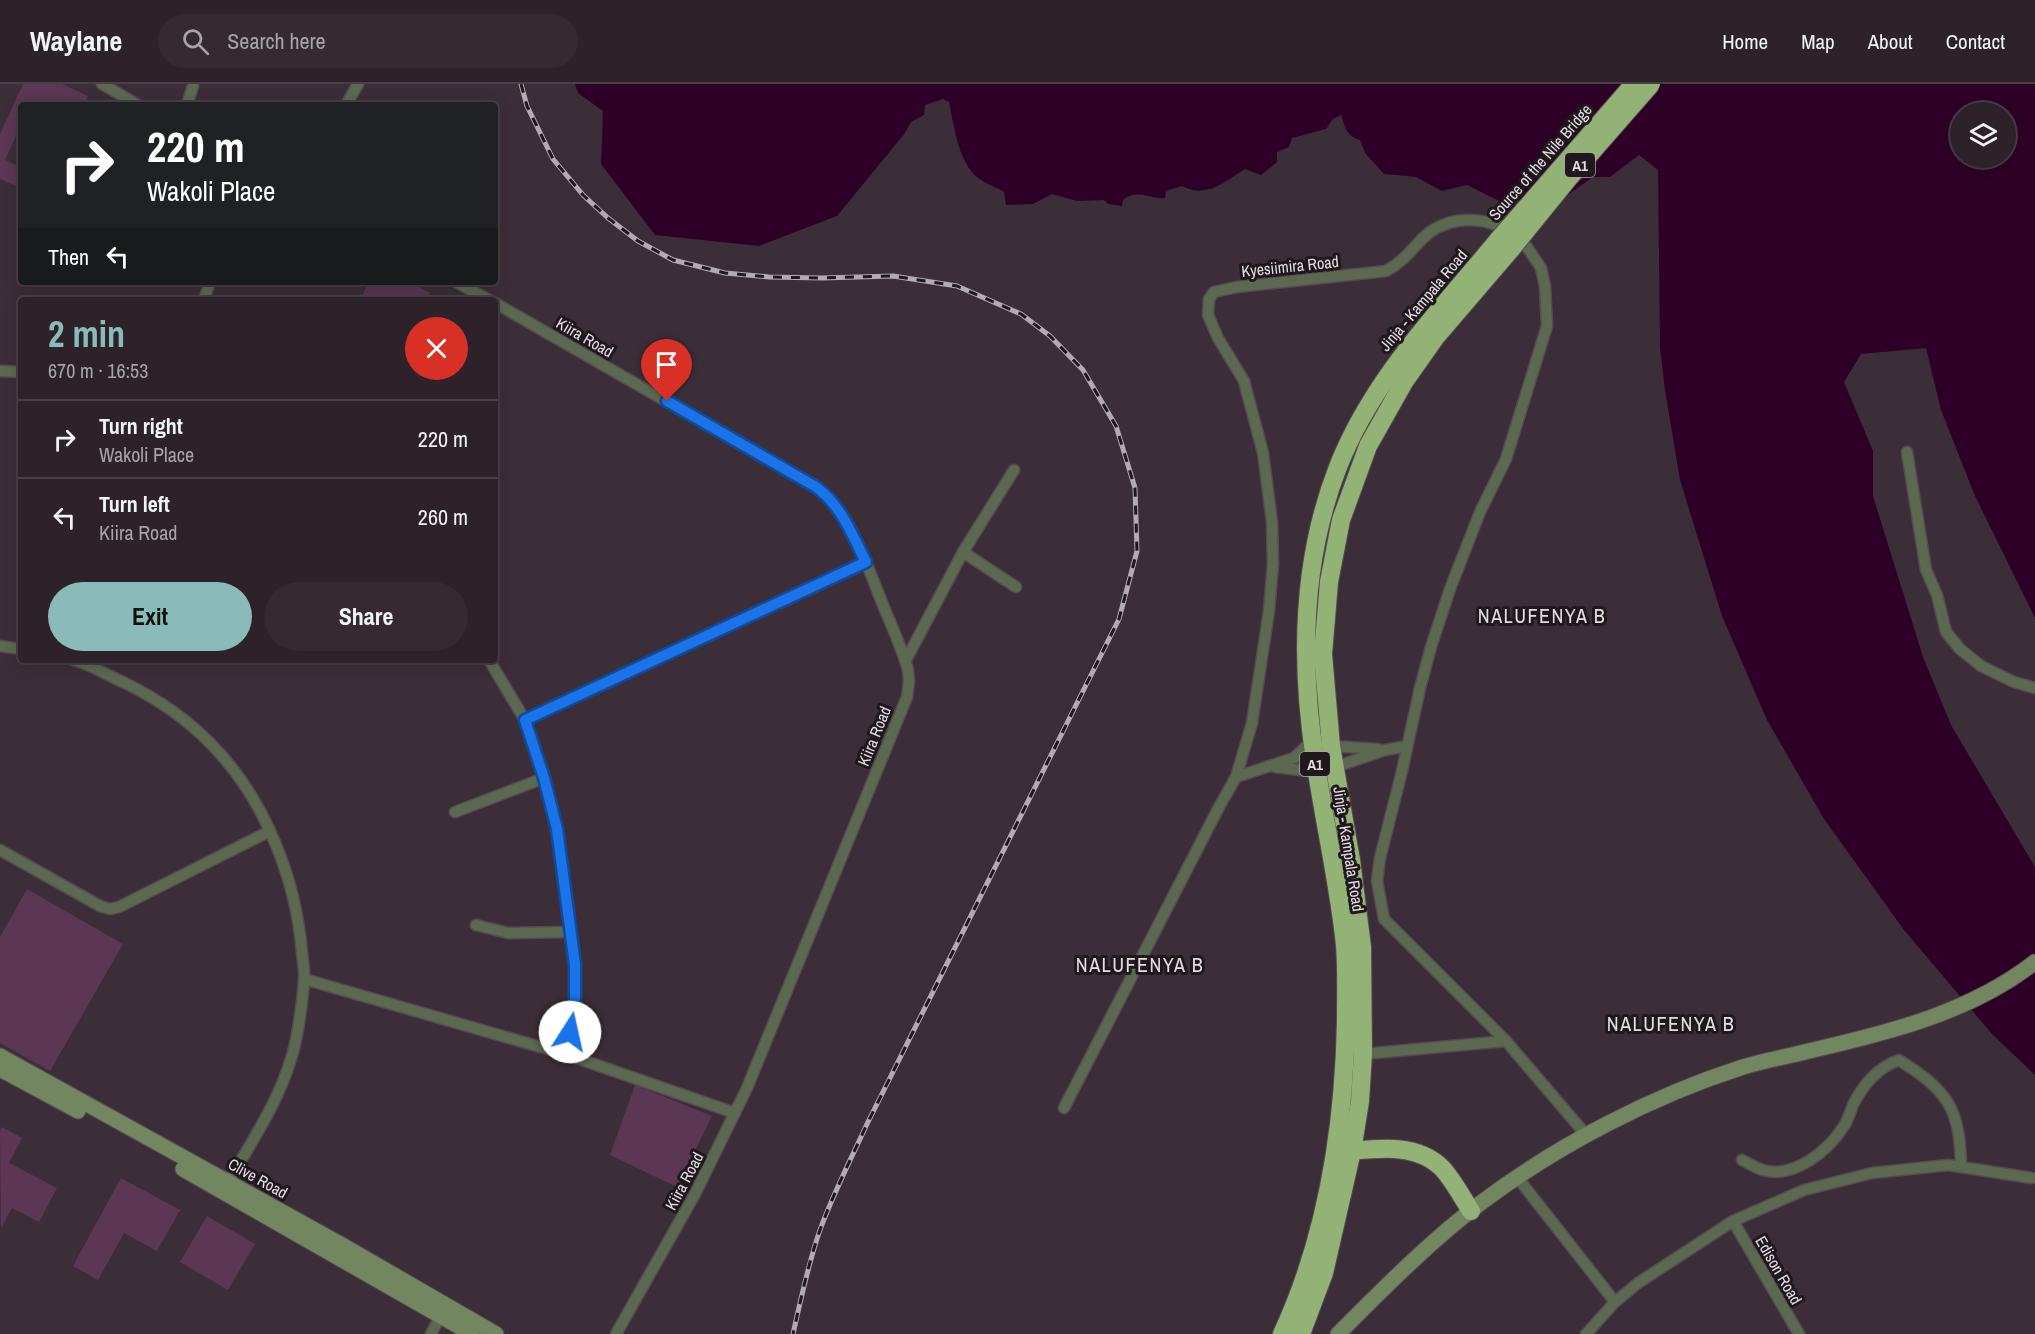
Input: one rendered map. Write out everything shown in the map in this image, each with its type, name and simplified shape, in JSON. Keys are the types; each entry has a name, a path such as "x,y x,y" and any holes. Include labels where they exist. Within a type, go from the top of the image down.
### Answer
{"highway":[{"name":"Source of the Nile Bridge","path":"1510,240 1634,84"},
{"name":"Source of the Nile Bridge","path":"1510,240 1567,180 1650,84"},
{"name":"Jinja - Kampala Road","path":"1282,1334 1308,1267 1321,1222 1335,1151 1345,1053 1345,947 1312,741 1306,653 1314,547 1337,469 1390,372 1416,336 1510,240"},
{"name":"Jinja - Kampala Road","path":"1301,1334 1324,1273 1352,1151 1360,1101 1364,1054 1362,947 1351,860 1331,746 1323,654 1329,582 1341,520 1368,446 1414,367 1510,240"},
{"path":"1352,1151 1381,1148 1407,1149 1429,1158 1441,1168 1471,1211"}],"street":[{"path":"102,84 133,102"},
{"path":"120,94 126,84"},
{"path":"348,102 358,84"},
{"path":"188,102 193,86"},
{"name":"Kyesiimira Road","path":"1236,777 1252,723 1269,611 1274,564 1272,522 1263,453 1244,381 1218,338 1208,315 1209,299 1214,292 1266,283 1386,271 1399,264 1423,238 1439,227 1456,221 1488,221 1510,240"},
{"path":"1510,240 1541,268 1545,286 1546,326 1506,459 1480,512 1450,589 1419,688 1380,858 1377,881 1384,919 1506,1041 1587,1136"},
{"path":"462,285 484,297"},
{"name":"Kiira Road","path":"498,305 830,497 866,562 906,660 909,681 906,697 747,1088 695,1194 616,1334"},
{"path":"0,371 18,372"},
{"path":"1907,452 1926,570 1937,596 1946,632 1960,650 1981,666 2014,682 2035,688"},
{"path":"906,660 963,552 1014,470"},
{"path":"963,552 1016,587"},
{"path":"525,720 866,562"},
{"path":"0,646 18,649"},
{"path":"82,663 141,691 212,744 250,795 270,831 294,901 301,931 304,979 297,1035 285,1080 258,1133 228,1182"},
{"path":"491,663 525,720 544,778 557,829 575,965 575,1011 565,1054"},
{"path":"1064,1108 1236,777 1294,758 1312,741"},
{"path":"1331,746 1385,750"},
{"path":"1335,767 1385,750 1407,746"},
{"path":"1266,767 1317,772"},
{"path":"455,812 544,778"},
{"path":"0,850 100,906 110,909 119,907 270,831"},
{"path":"476,925 508,933 571,932"},
{"path":"1338,1334 1405,1266 1471,1211 1517,1177 1650,1102 1744,1067 1910,1025 1982,996 2012,980 2035,962"},
{"path":"304,979 565,1054 735,1113"},
{"path":"1364,1054 1506,1041"},
{"name":"Clive Road","path":"0,1056 228,1182 443,1311 472,1334"},
{"path":"1742,1160 1764,1170 1786,1171 1809,1161 1845,1126 1854,1103 1868,1083 1879,1071 1899,1060 1935,1086 1948,1102 1957,1121 1961,1167"},
{"name":"Clive Road","path":"0,1068 443,1311 496,1334"},
{"path":"1586,1334 1615,1302 1638,1283 1733,1221 1804,1190 1872,1173 1948,1165 2032,1178"},
{"path":"1517,1177 1615,1302"},
{"name":"Edison Road","path":"1733,1221 1799,1334"},
{"path":"431,1334 443,1311"}],"shaded area":[{"path":"23,84 62,84 88,96 85,102 18,102 18,137 16,136 5,160 18,166 18,187 0,179 0,134"},
{"path":"575,84 2035,84 2035,618 1975,496 1941,410 1926,348 1861,354 1844,382 1873,451 1873,496 1923,657 1951,725 2035,867 2035,1075 1992,1034 1904,930 1824,819 1767,720 1722,616 1680,480 1660,347 1658,170 1639,155 1610,177 1593,177 1551,207 1536,208 1518,200 1503,203 1467,185 1442,191 1416,177 1384,174 1365,153 1360,140 1349,133 1341,115 1333,119 1326,129 1292,138 1289,147 1277,152 1277,162 1261,175 1245,169 1222,184 1207,190 1191,190 1182,186 1166,191 1165,198 1134,195 1123,200 1122,206 1108,204 1104,200 1077,201 1052,194 1033,204 1006,205 1004,192 978,178 966,163 958,143 949,102 943,99 925,105 924,115 911,122 905,133 837,216 759,246 655,235 601,164 603,111 578,93"},
{"path":"368,285 415,285 430,293 428,297 362,297"},
{"path":"27,889 123,944 50,1071 0,1043 0,937"},
{"path":"635,1085 712,1116 677,1187 610,1155"},
{"path":"2,1127 22,1138 9,1163 57,1188 39,1222 12,1208 1,1228 0,1131"},
{"path":"121,1178 180,1210 157,1251 124,1233 98,1280 73,1266"},
{"path":"207,1216 255,1244 228,1290 180,1262"}],"railway":[{"path":"521,84 527,106 553,159 583,195 638,241 673,260 725,273 769,277 893,276 957,286 1021,314 1050,336 1083,370 1116,426 1135,488 1137,551 1119,619 842,1177 816,1243 793,1334"}],"district":[{"name":"NALUFENYA B","path":"1542,615"},
{"name":"NALUFENYA B","path":"1140,964"},
{"name":"NALUFENYA B","path":"1671,1023"}],"route":[{"path":"570,1032 575,1011 575,965 557,829 544,778 525,720 866,562 846,521 830,497 667,401"}]}
